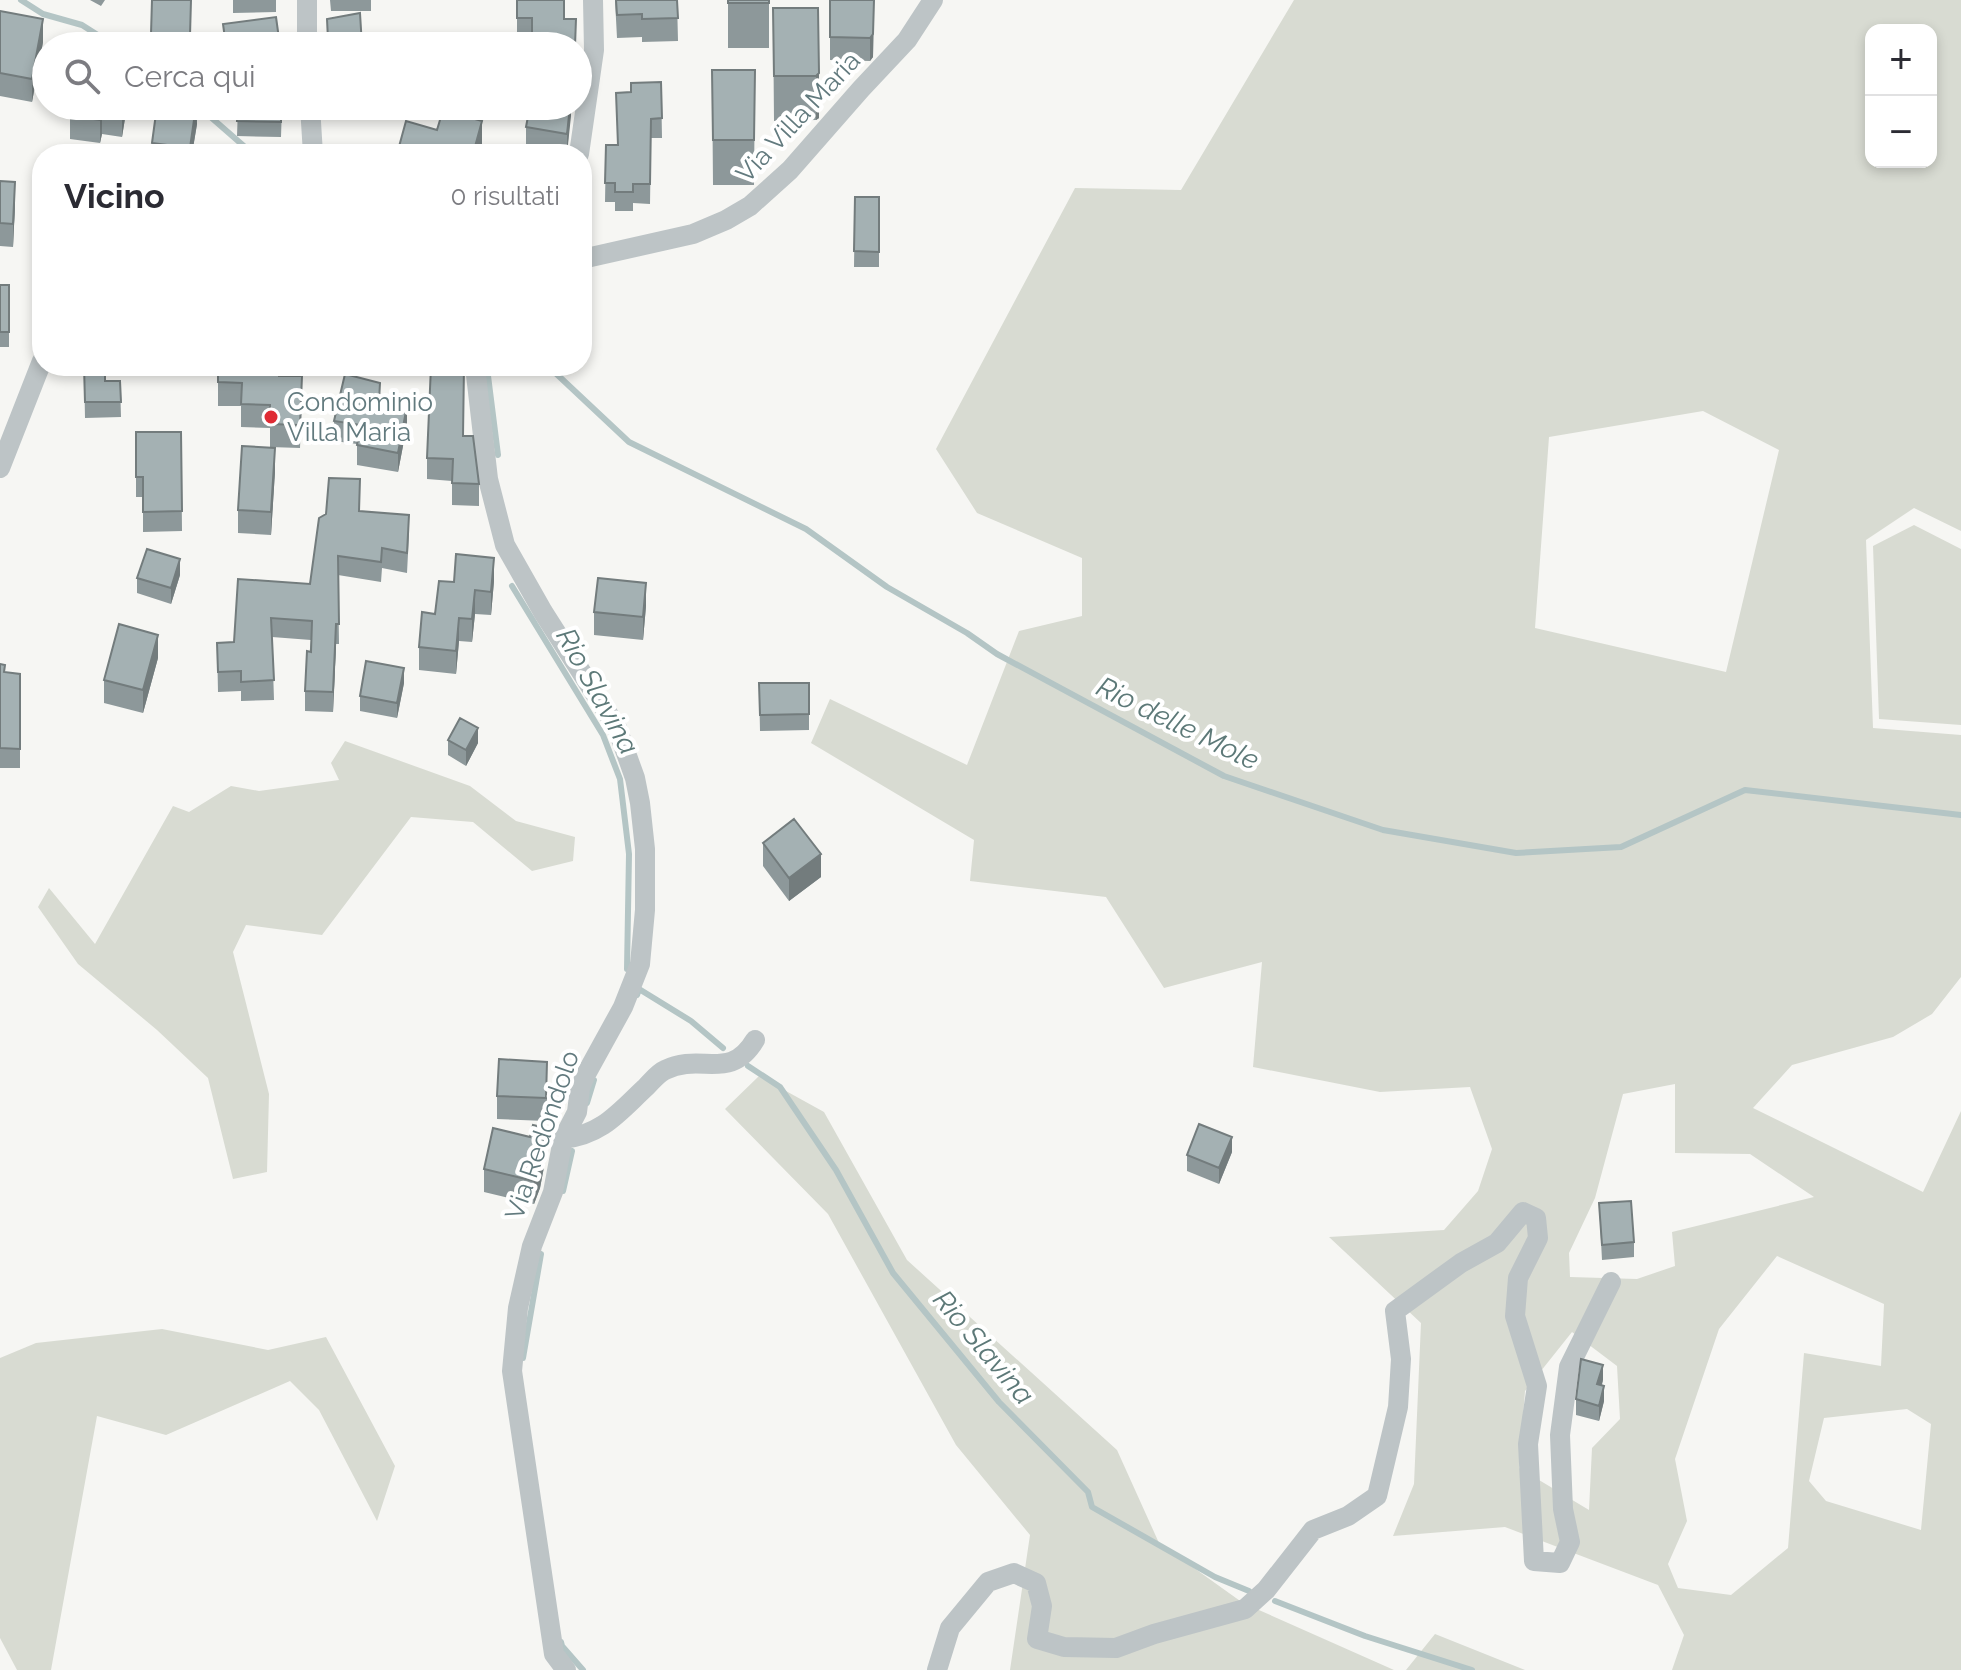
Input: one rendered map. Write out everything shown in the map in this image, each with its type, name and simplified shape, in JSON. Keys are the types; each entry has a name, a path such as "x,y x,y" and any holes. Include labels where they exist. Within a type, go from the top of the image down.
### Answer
{"street":[{"path":"307,0 307,32"},
{"path":"592,64 593,0"},
{"name":"Via Villa Maria","path":"592,257 693,234 750,206 790,170 907,40 933,0"},
{"path":"311,120 312,144"},
{"path":"580,144 584,120"},
{"path":"0,468 36,376"},
{"name":"Via Redondolo","path":"476,376 488,479 505,545 617,728 640,803 645,849 645,910 640,964 623,1007 580,1088 577,1112 563,1139 553,1192 532,1246 518,1308 512,1371 554,1654 566,1670"},
{"path":"563,1139 600,1129 664,1070 690,1064 736,1062 746,1055 755,1040"},
{"path":"937,1670 950,1628 988,1582 1014,1573 1036,1583 1042,1606 1037,1639 1064,1647 1116,1648 1154,1634 1245,1609 1266,1590 1313,1530 1348,1516 1377,1496 1398,1407 1401,1359 1395,1311 1461,1263 1497,1243 1523,1212 1536,1218 1538,1238 1518,1278 1515,1316 1537,1386 1528,1444 1534,1561 1560,1563 1570,1542 1563,1509 1560,1435 1569,1367 1611,1282"}],"shaded area":[{"path":"1294,0 1961,0 1961,531 1914,508 1866,540 1873,728 1961,735 1961,977 1932,1014 1893,1037 1792,1065 1753,1108 1923,1192 1961,1111 1961,1670 1672,1670 1684,1635 1658,1585 1505,1527 1393,1536 1414,1484 1421,1323 1329,1237 1444,1230 1478,1191 1492,1149 1470,1087 1380,1092 1253,1067 1262,962 1164,988 1106,897 970,881 974,840 811,743 830,699 967,765 1019,631 1082,616 1082,558 977,513 936,449 1075,188 1181,190","holes":["1703,411 1779,450 1726,672 1535,628 1549,437","1675,1084 1675,1153 1750,1154 1814,1197 1672,1232 1675,1266 1637,1279 1570,1277 1569,1253 1595,1198 1623,1094","1777,1256 1884,1304 1881,1366 1804,1353 1788,1548 1731,1595 1678,1588 1668,1564 1687,1521 1675,1459 1719,1329","1572,1332 1617,1366 1620,1419 1592,1448 1589,1510 1519,1468 1525,1391","1907,1409 1931,1424 1921,1530 1826,1501 1809,1481 1824,1418"]},
{"path":"1914,525 1961,549 1961,725 1879,719 1873,546"},
{"path":"345,741 470,786 516,821 575,837 573,861 532,871 473,822 411,817 322,935 246,925 233,952 269,1094 267,1172 233,1179 208,1078 157,1030 78,964 38,907 49,888 95,944 173,806 189,812 231,786 259,791 339,780 331,763"},
{"path":"759,1076 824,1112 907,1260 1117,1450 1159,1543 1243,1603 1394,1670 1010,1670 1030,1535 956,1445 828,1214 725,1109"},
{"path":"162,1329 268,1350 326,1337 395,1466 377,1521 319,1410 290,1381 166,1435 97,1416 51,1670 17,1670 0,1638 0,1358 36,1343"},
{"path":"1435,1634 1525,1670 1406,1670"}],"building":[{"path":"152,0 191,0 190,32 151,32"},
{"path":"517,0 564,0 564,19 576,19 576,32 532,32 532,18 517,18"},
{"path":"616,0 677,0 678,18 642,19 642,14 617,15"},
{"path":"728,0 769,0 769,3 728,3"},
{"path":"830,0 874,0 873,34 870,38 830,37"},
{"path":"773,8 818,8 819,73 816,76 774,76"},
{"path":"0,11 43,19 41,32 32,32 32,79 0,73"},
{"path":"360,13 361,32 328,32 327,19"},
{"path":"276,17 278,32 224,32 223,24"},
{"path":"712,70 755,70 754,140 713,140"},
{"path":"661,82 662,118 651,119 650,184 633,184 633,192 615,192 615,183 605,183 606,145 618,145 616,93 631,92 631,83"},
{"path":"155,120 194,120 191,144 152,143"},
{"path":"281,120 281,122 237,121"},
{"path":"440,120 482,121 476,144 400,144 406,121 437,130"},
{"path":"527,120 568,120 567,134 526,127"},
{"path":"0,181 15,182 13,224 0,223"},
{"path":"855,197 879,197 879,252 854,251"},
{"path":"0,285 9,285 9,332 0,332"},
{"path":"84,376 105,376 105,381 120,381 121,402 85,402"},
{"path":"218,376 302,376 300,425 270,424 270,405 241,404 242,383 218,382"},
{"path":"345,376 380,383 379,401 407,406 398,453 357,445 361,425 334,421"},
{"path":"431,376 464,376 463,436 473,436 479,484 452,483 453,459 427,458"},
{"path":"136,432 181,432 182,511 143,512 143,477 136,477"},
{"path":"242,446 275,448 271,512 238,510"},
{"path":"329,478 360,479 359,511 409,515 407,553 382,548 381,562 338,556 339,624 336,624 333,692 305,691 312,621 271,618 274,680 241,682 241,671 218,672 217,643 234,642 238,579 310,584 319,518 326,514"},
{"path":"147,549 180,559 171,588 137,578"},
{"path":"456,554 494,558 491,592 475,590 472,619 459,618 456,651 419,647 422,612 435,614 439,581 454,582"},
{"path":"598,578 646,583 643,617 594,612"},
{"path":"119,624 158,635 143,690 104,680"},
{"path":"366,661 404,668 397,703 360,696"},
{"path":"0,664 5,665 4,672 20,674 20,749 0,748"},
{"path":"759,683 809,683 809,714 760,715"},
{"path":"460,718 478,728 466,750 448,740"},
{"path":"794,819 821,854 789,878 763,843"},
{"path":"499,1059 547,1062 546,1098 497,1096"},
{"path":"1199,1124 1232,1137 1219,1168 1187,1155"},
{"path":"533,1125 547,1128 534,1181 484,1169 493,1128 530,1137"},
{"path":"1631,1201 1634,1242 1602,1245 1599,1203"},
{"path":"1581,1359 1603,1365 1597,1384 1604,1386 1599,1406 1576,1399"}],"waterway":[{"name":"Rio delle Mole","path":"21,0 43,14 82,25 93,32"},
{"name":"Rio delle Mole","path":"214,120 242,144"},
{"name":"Rio Slavina","path":"488,376 498,455"},
{"name":"Rio delle Mole","path":"559,376 629,442 806,529 887,587 997,654 1224,776 1383,830 1516,853 1621,847 1745,790 1961,815"},
{"name":"Rio Slavina","path":"512,586 603,735 620,779 629,854 627,969"},
{"name":"Rio Slavina","path":"637,995 639,989 691,1021 723,1048"},
{"name":"Rio Slavina","path":"748,1066 780,1087 836,1170 893,1273 999,1402 1088,1492 1092,1507 1215,1577 1249,1591"},
{"path":"587,1103 594,1080"},
{"path":"563,1191 572,1151"},
{"path":"523,1358 541,1254"},
{"name":"Rio Slavina","path":"1275,1601 1365,1636 1472,1670"},
{"path":"561,1642 583,1670"}],"place":[{"name":"Condominio Villa Maria","path":"271,417"}]}
